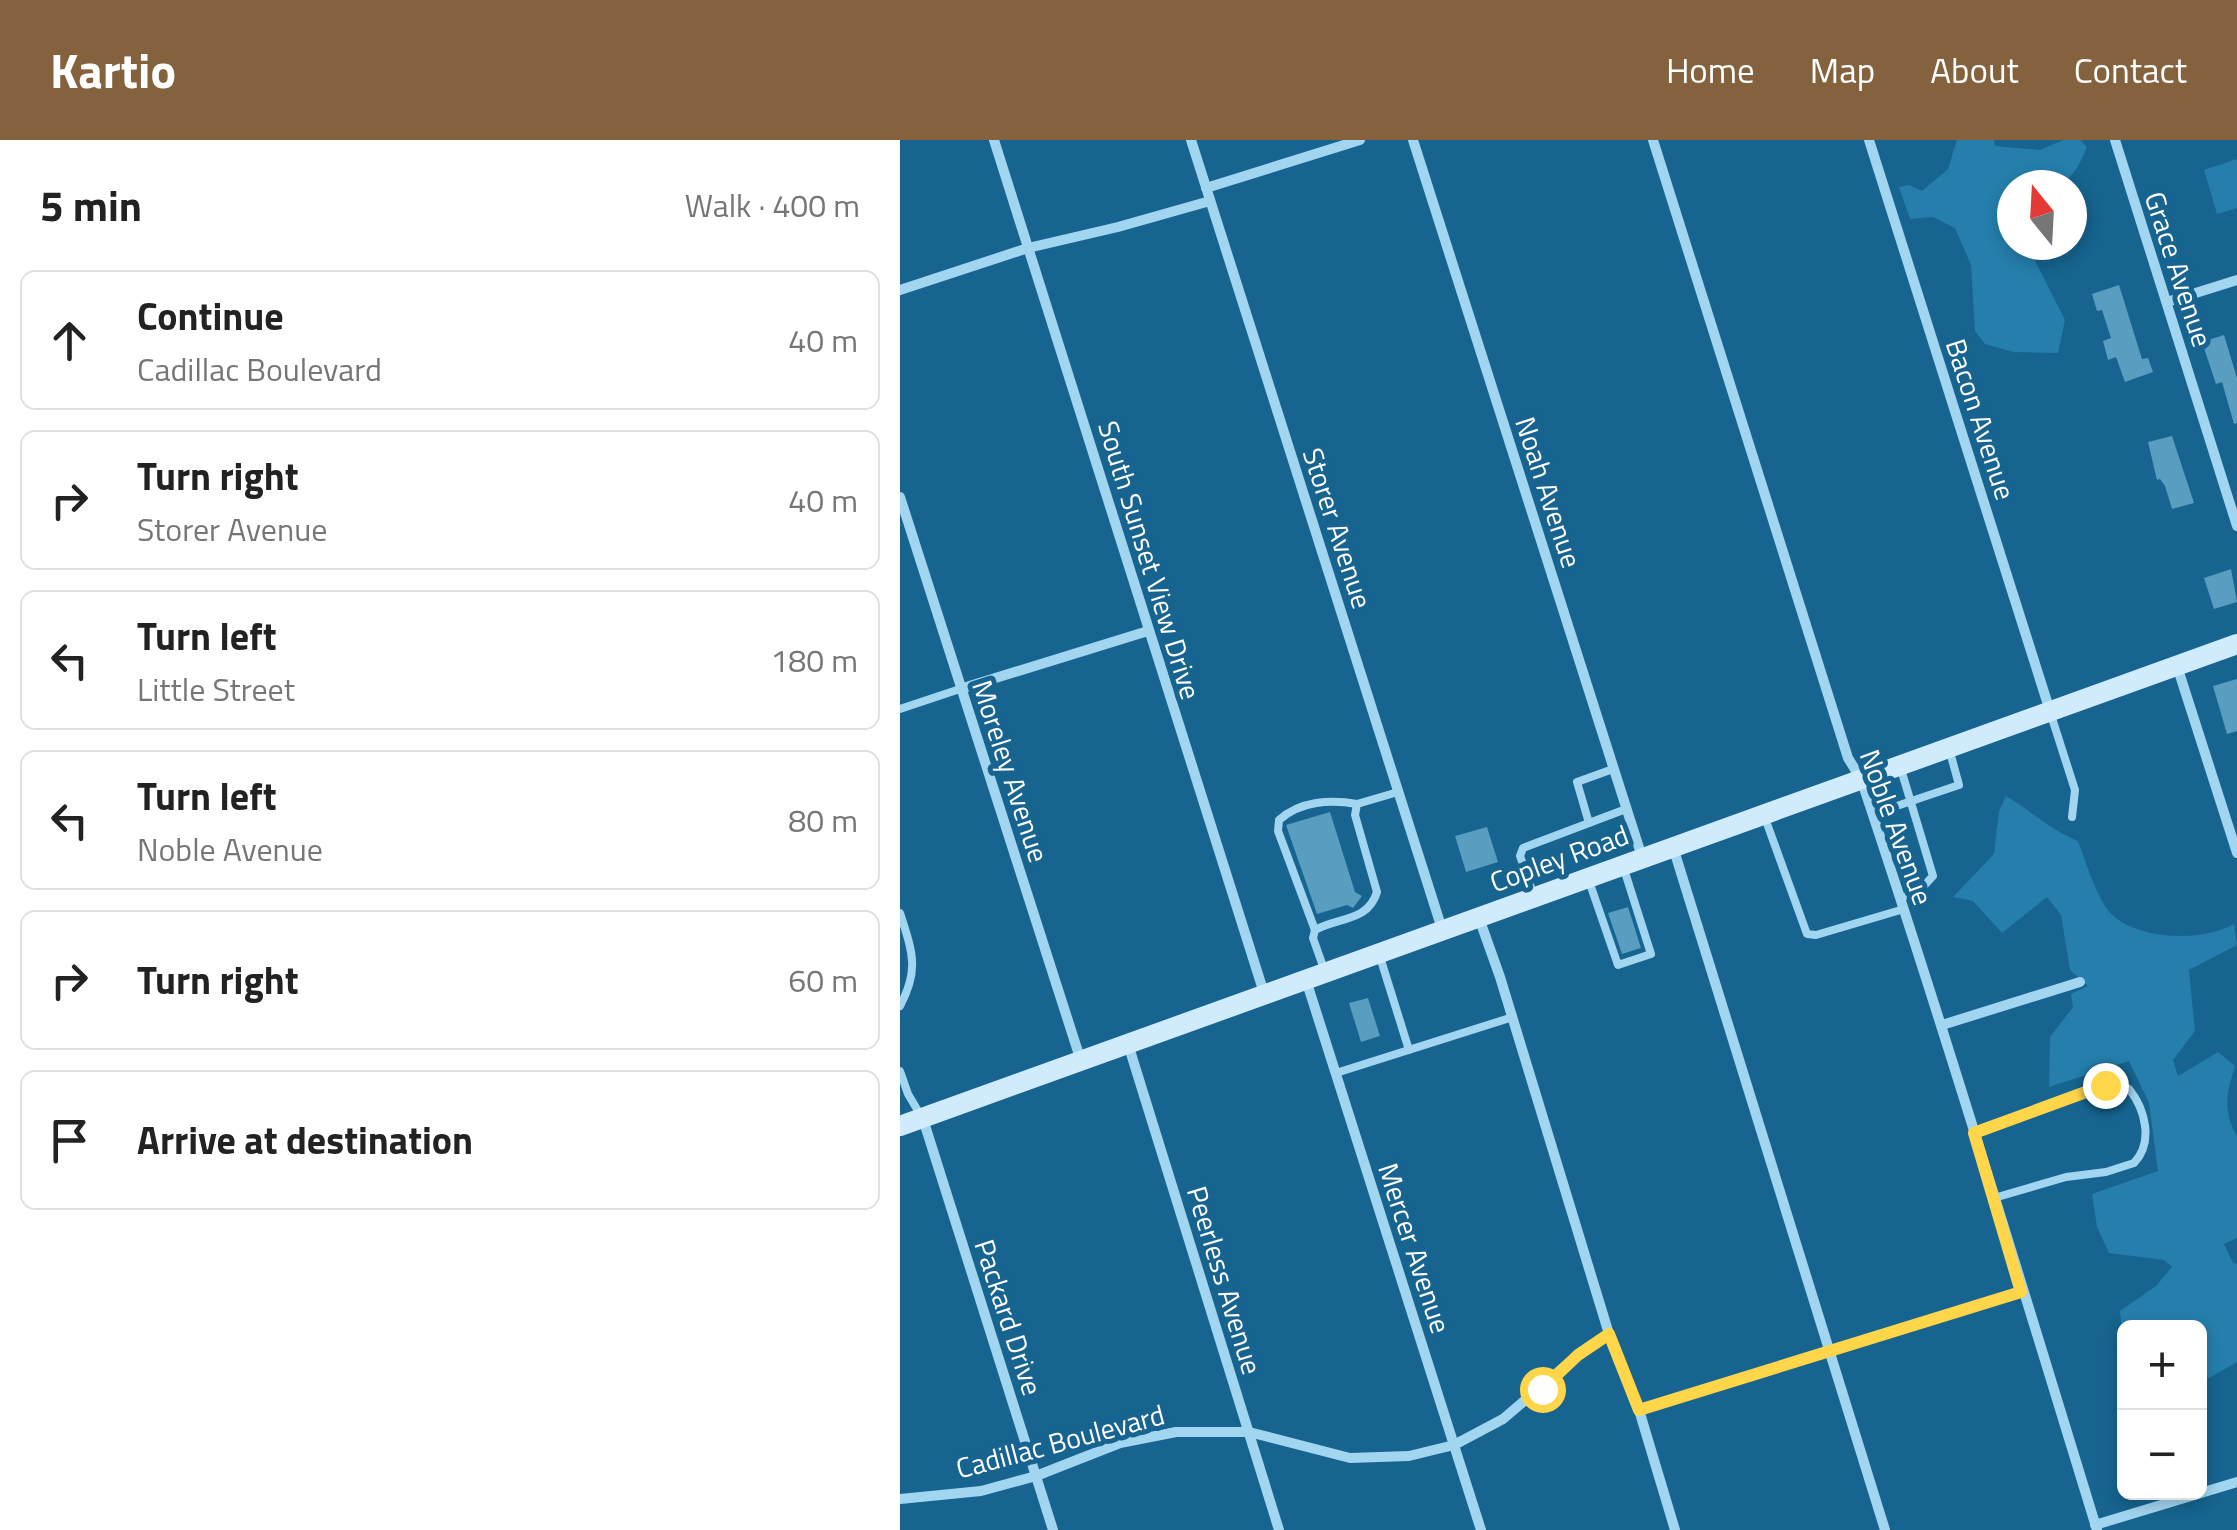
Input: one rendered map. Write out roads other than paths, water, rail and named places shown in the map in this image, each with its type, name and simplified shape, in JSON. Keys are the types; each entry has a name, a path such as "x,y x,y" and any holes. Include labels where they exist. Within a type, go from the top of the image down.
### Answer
{"main road":[{"name":"Copley Road","path":"900,1126 2237,644"}],"street":[{"name":"South Sunset View Drive","path":"994,140 1264,993"},
{"name":"Storer Avenue","path":"1191,140 1442,930"},
{"path":"1206,188 1360,140"},
{"name":"Noah Avenue","path":"1413,140 1614,769 1626,809 1632,861"},
{"name":"Noble Avenue","path":"1654,140 1848,758 1861,779 1942,1025 2096,1527"},
{"name":"Bacon Avenue","path":"1869,140 2050,711"},
{"name":"Grace Avenue","path":"2115,140 2237,526"},
{"path":"900,290 1028,248 1210,200"},
{"path":"2166,302 2237,280"},
{"name":"Moreley Avenue","path":"900,497 1080,1058"},
{"path":"960,690 1148,631"},
{"path":"2177,666 2232,820 2237,853"},
{"path":"1672,846 1885,1530"},
{"path":"1478,917 1513,1017 1609,1334 1639,1410 1676,1530"},
{"name":"Mercer Avenue","path":"1316,976 1336,1073 1481,1530"},
{"path":"1942,1025 2080,982"},
{"name":"Peerless Avenue","path":"1128,1043 1280,1530"},
{"name":"Packard Drive","path":"922,1118 1053,1530"},
{"path":"1639,1410 2021,1292"},
{"name":"Cadillac Boulevard","path":"900,1498 981,1491 1036,1476 1142,1437 1199,1430 1249,1432 1350,1458 1408,1456 1454,1445 1513,1412 1578,1355 1609,1334"},
{"path":"2096,1527 2237,1482"}],"lane":[{"path":"900,709 960,690"},
{"path":"2050,711 2075,790 2072,818"},
{"path":"1873,814 1959,785 1948,748"},
{"path":"1763,814 1808,934 1816,936 1902,903 1933,876 1900,765"},
{"path":"1589,823 1577,782 1614,769"},
{"path":"1316,976 1315,930 1278,831 1279,820 1287,812 1316,803 1335,800 1358,804 1398,792"},
{"path":"1315,930 1364,913 1374,904 1378,892 1355,815 1358,804"},
{"path":"1534,896 1520,856 1523,848 1626,809"},
{"path":"1588,877 1618,965 1652,954 1632,861"},
{"path":"900,913 914,962 900,1006"},
{"path":"1379,952 1410,1050"},
{"path":"1336,1073 1513,1017"},
{"path":"900,1070 922,1118"},
{"path":"1974,1133 2116,1084 2128,1089 2144,1118 2144,1146 2134,1163 1994,1198"}]}
